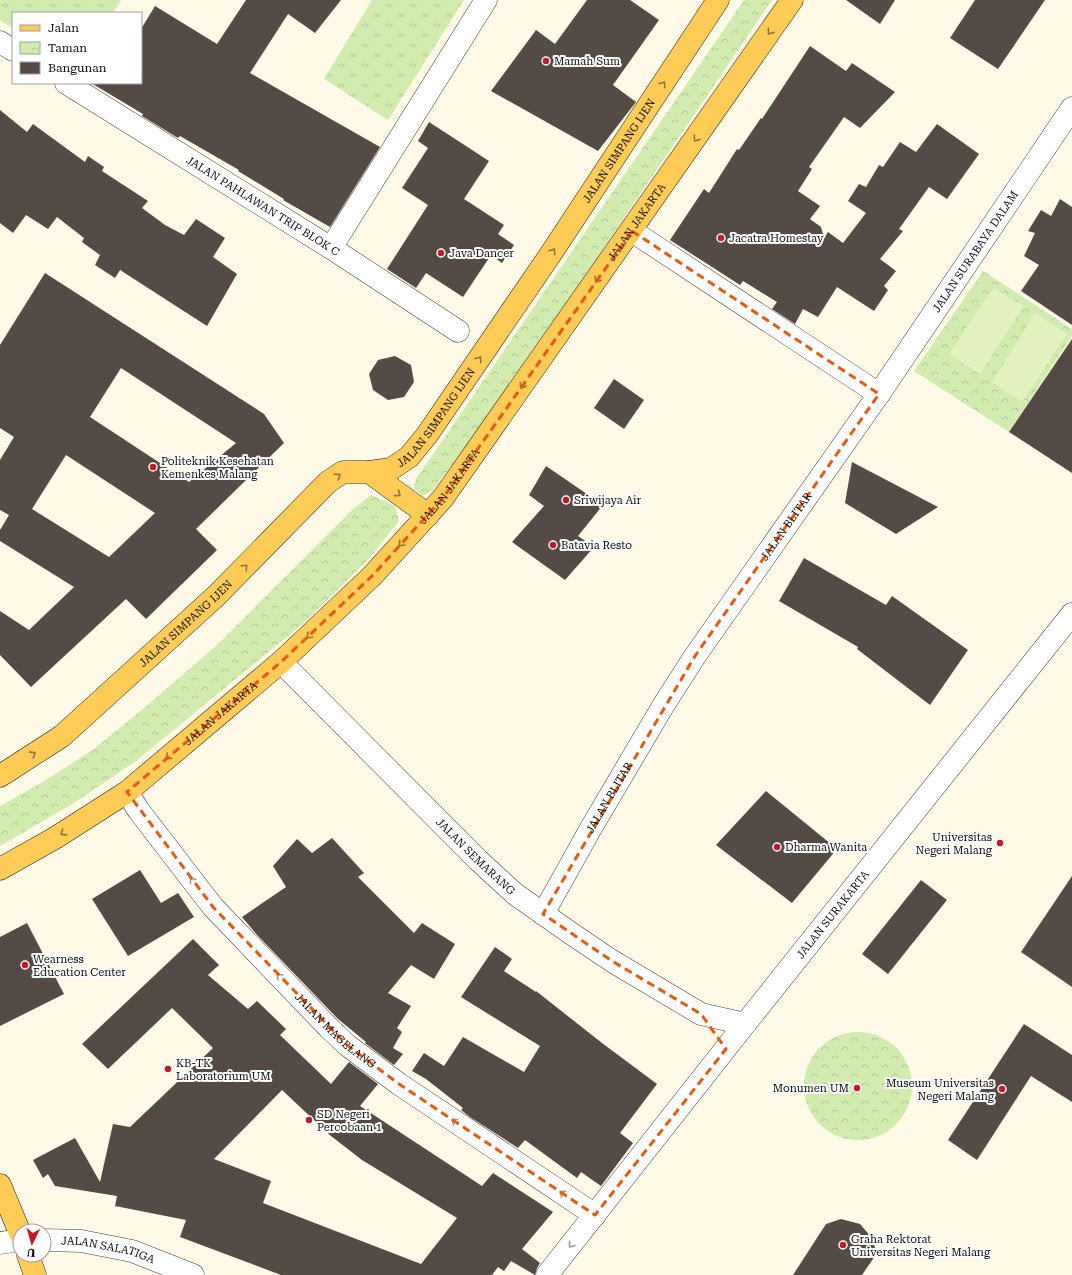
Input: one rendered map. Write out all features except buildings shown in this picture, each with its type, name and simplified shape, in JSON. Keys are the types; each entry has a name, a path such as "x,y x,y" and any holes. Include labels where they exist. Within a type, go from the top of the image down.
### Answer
{"main road":[{"name":"JALAN SIMPANG IJEN","path":"0,775 62,736 216,596 328,482 344,472 369,472 391,469 409,457 427,436 552,252 718,0"},
{"name":"JALAN JAKARTA","path":"0,869 55,838 127,792 281,662 372,576 428,516 444,498 792,0"},
{"path":"369,472 428,516"},
{"path":"0,1185 16,1223"},
{"path":"31,1263 35,1275"}],"street":[{"path":"331,248 486,0"},
{"path":"0,42 12,49"},
{"name":"JALAN PAHLAWAN TRIP BLOK C","path":"68,84 331,248 458,331"},
{"name":"JALAN SURABAYA DALAM","path":"879,394 1072,108"},
{"path":"632,230 879,394"},
{"name":"JALAN BLITAR","path":"543,914 595,821 663,706 691,662 879,394"},
{"name":"JALAN SURAKARTA","path":"594,1215 1072,614"},
{"name":"JALAN SEMARANG","path":"281,662 478,860 515,894 612,961 701,1014 745,1024"},
{"name":"JALAN MAGELANG","path":"127,792 139,811 214,907 347,1045 399,1084 594,1215"},
{"name":"JALAN SEMARANG","path":"701,1014 726,1049"},
{"path":"547,1275 594,1215"},
{"name":"JALAN SALATIGA","path":"52,1240 81,1241 132,1251 193,1275"},
{"path":"0,1243 12,1241"}],"highlighted area":[{"path":"632,231 879,394 695,656 543,914 612,961 701,1014 726,1049 595,1215 399,1084 347,1045 213,907 127,792 281,662 372,576 443,498"}],"green space":[{"path":"1,0 121,0 114,12 12,12 12,27 0,20"},
{"path":"372,0 464,0 388,120 324,79"},
{"path":"744,0 772,0 498,404 432,491 422,496 414,488 416,479"},
{"path":"983,271 1072,329 1072,336 1009,432 914,371"},
{"path":"993,288 1024,306 980,374 949,354"},
{"path":"1035,313 1067,334 1022,402 992,382"},
{"path":"371,495 395,506 399,521 367,561 305,622 136,761 74,803 0,846 0,806 46,780 94,749 150,703 217,645 352,510"},
{"path":"858,1032 879,1036 896,1048 908,1065 912,1086 908,1107 896,1124 879,1136 858,1140 837,1136 820,1124 808,1107 804,1086 808,1065 820,1048 837,1036"}],"place":[{"name":"Mamah Sum","path":"546,61"},
{"name":"Jacatra Homestay","path":"721,238"},
{"name":"Java Dancer","path":"441,253"},
{"name":"Politeknik Kesehatan Kemenkes Malang","path":"153,467"},
{"name":"Sriwijaya Air","path":"566,500"},
{"name":"Batavia Resto","path":"553,545"},
{"name":"Universitas Negeri Malang","path":"1000,843"},
{"name":"Dharma Wanita","path":"777,847"},
{"name":"Wearness Education Center","path":"25,965"},
{"name":"KB-TK Laboratorium UM","path":"168,1069"},
{"name":"Monumen UM","path":"857,1088"},
{"name":"Museum Universitas Negeri Malang","path":"1002,1089"},
{"name":"SD Negeri Percobaan 1","path":"309,1120"},
{"name":"Graha Rektorat Universitas Negeri Malang","path":"843,1245"}]}
